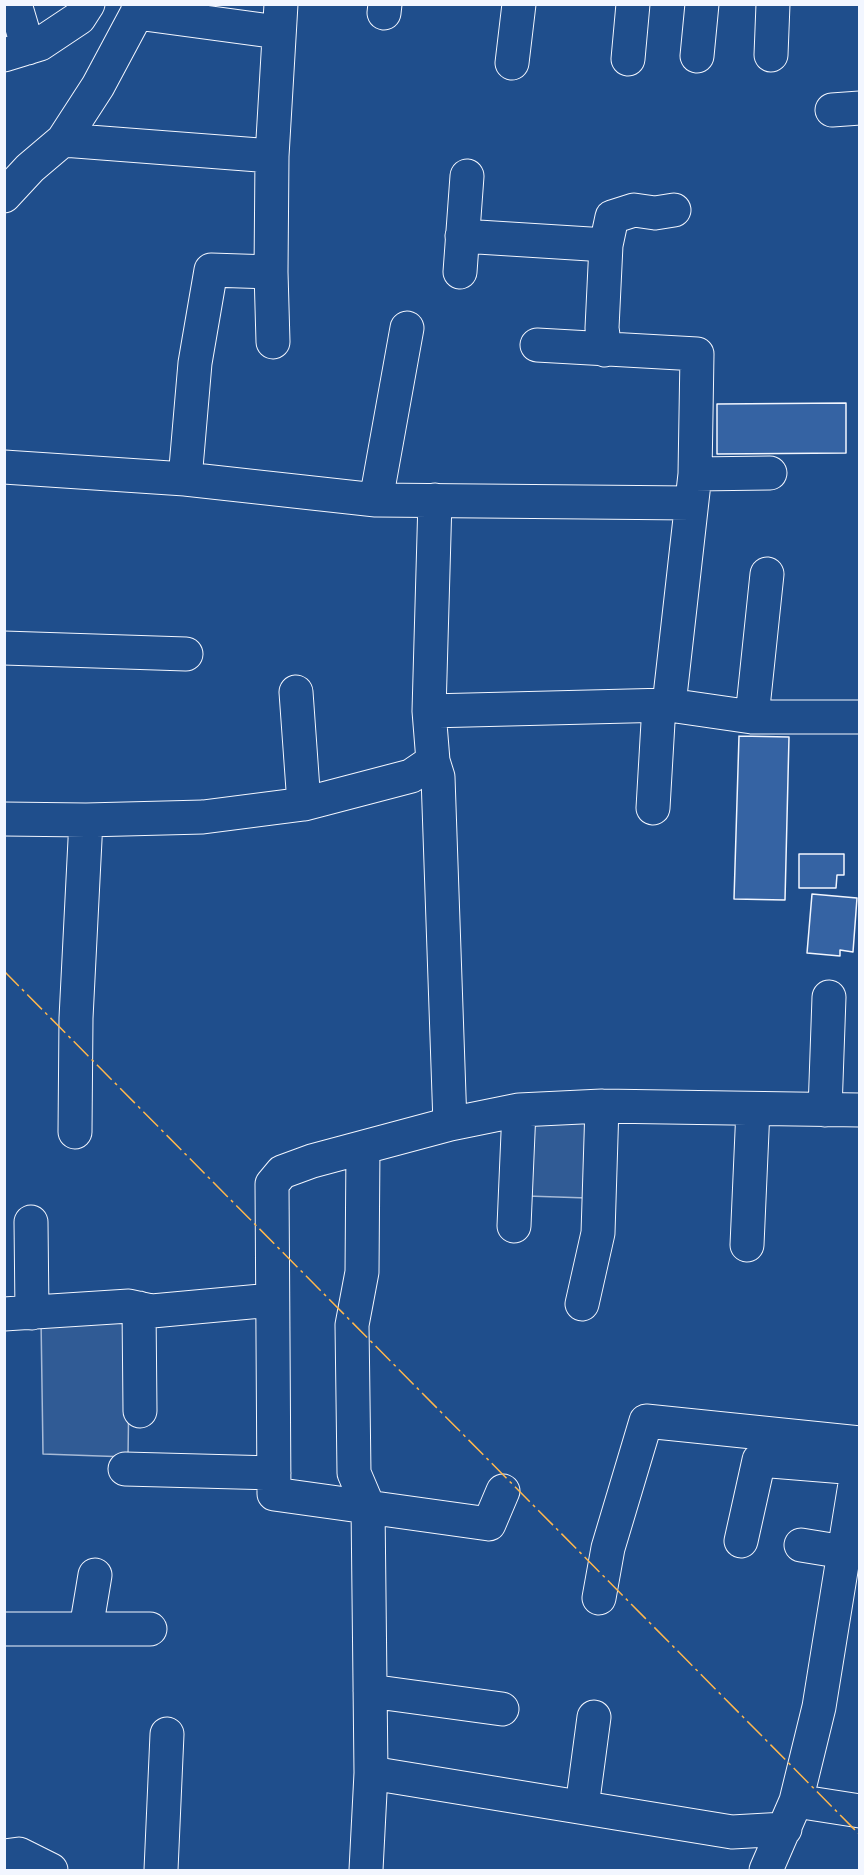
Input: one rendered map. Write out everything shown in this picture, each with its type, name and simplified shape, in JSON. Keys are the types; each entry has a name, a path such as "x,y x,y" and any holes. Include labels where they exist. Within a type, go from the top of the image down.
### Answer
{"street":[{"path":"15,4 16,52 40,44 79,18 88,4"},
{"path":"512,63 519,4"},
{"path":"628,59 633,4"},
{"path":"697,56 702,4"},
{"path":"771,56 773,4"},
{"path":"4,196 30,168 63,140 98,86 138,9 279,18 272,156 273,342"},
{"path":"63,140 272,156"},
{"path":"460,272 467,176"},
{"path":"605,350 602,328 606,245 612,217 634,210 656,213 674,210"},
{"path":"462,236 606,245"},
{"path":"185,479 195,363 211,270 271,272"},
{"path":"376,500 407,328"},
{"path":"537,345 697,354 693,489 664,705 653,808"},
{"path":"4,467 185,479 376,500 435,500 693,489 770,472"},
{"path":"435,500 429,711 433,761 438,777 450,1124"},
{"path":"752,717 767,574"},
{"path":"4,648 186,654"},
{"path":"296,692 304,804"},
{"path":"429,711 664,705 752,717 860,717"},
{"path":"4,819 86,820 203,817 304,804 411,776 433,761"},
{"path":"75,1132 76,1018 86,820"},
{"path":"825,1110 829,997"},
{"path":"503,1491 489,1524 274,1494 272,1184 282,1172 312,1161 450,1124 519,1110 602,1106 860,1110"},
{"path":"582,1304 598,1233 602,1106"},
{"path":"747,1245 753,1109"},
{"path":"514,1226 519,1110"},
{"path":"363,1148 362,1272 352,1325 354,1473 368,1506 371,1773 366,1870"},
{"path":"31,1222 18,1313 129,1306 152,1311 272,1300"},
{"path":"139,1308 140,1411"},
{"path":"599,1598 608,1548 646,1421 859,1455"},
{"path":"741,1541 759,1460 859,1455"},
{"path":"765,1870 790,1815 819,1707 859,1455"},
{"path":"125,1469 274,1473"},
{"path":"801,1545 844,1552"},
{"path":"86,1629 95,1575"},
{"path":"4,1629 150,1629"},
{"path":"370,1691 502,1709"},
{"path":"582,1807 594,1718"},
{"path":"161,1870 167,1734"},
{"path":"371,1773 732,1832 790,1815 860,1811"},
{"path":"4,1856 19,1854 51,1870"}],"shaded area":[{"path":"588,1115 587,1198 527,1196 530,1129 540,1119"},
{"path":"130,1314 128,1457 43,1454 41,1319"}],"building":[{"path":"846,403 846,453 717,454 717,404"},
{"path":"739,736 789,737 785,900 734,899"},
{"path":"799,854 844,854 844,875 837,875 836,888 799,888"},
{"path":"812,894 857,898 853,952 840,950 840,956 807,953"}],"power":[{"path":"4,971 860,1835"}]}
